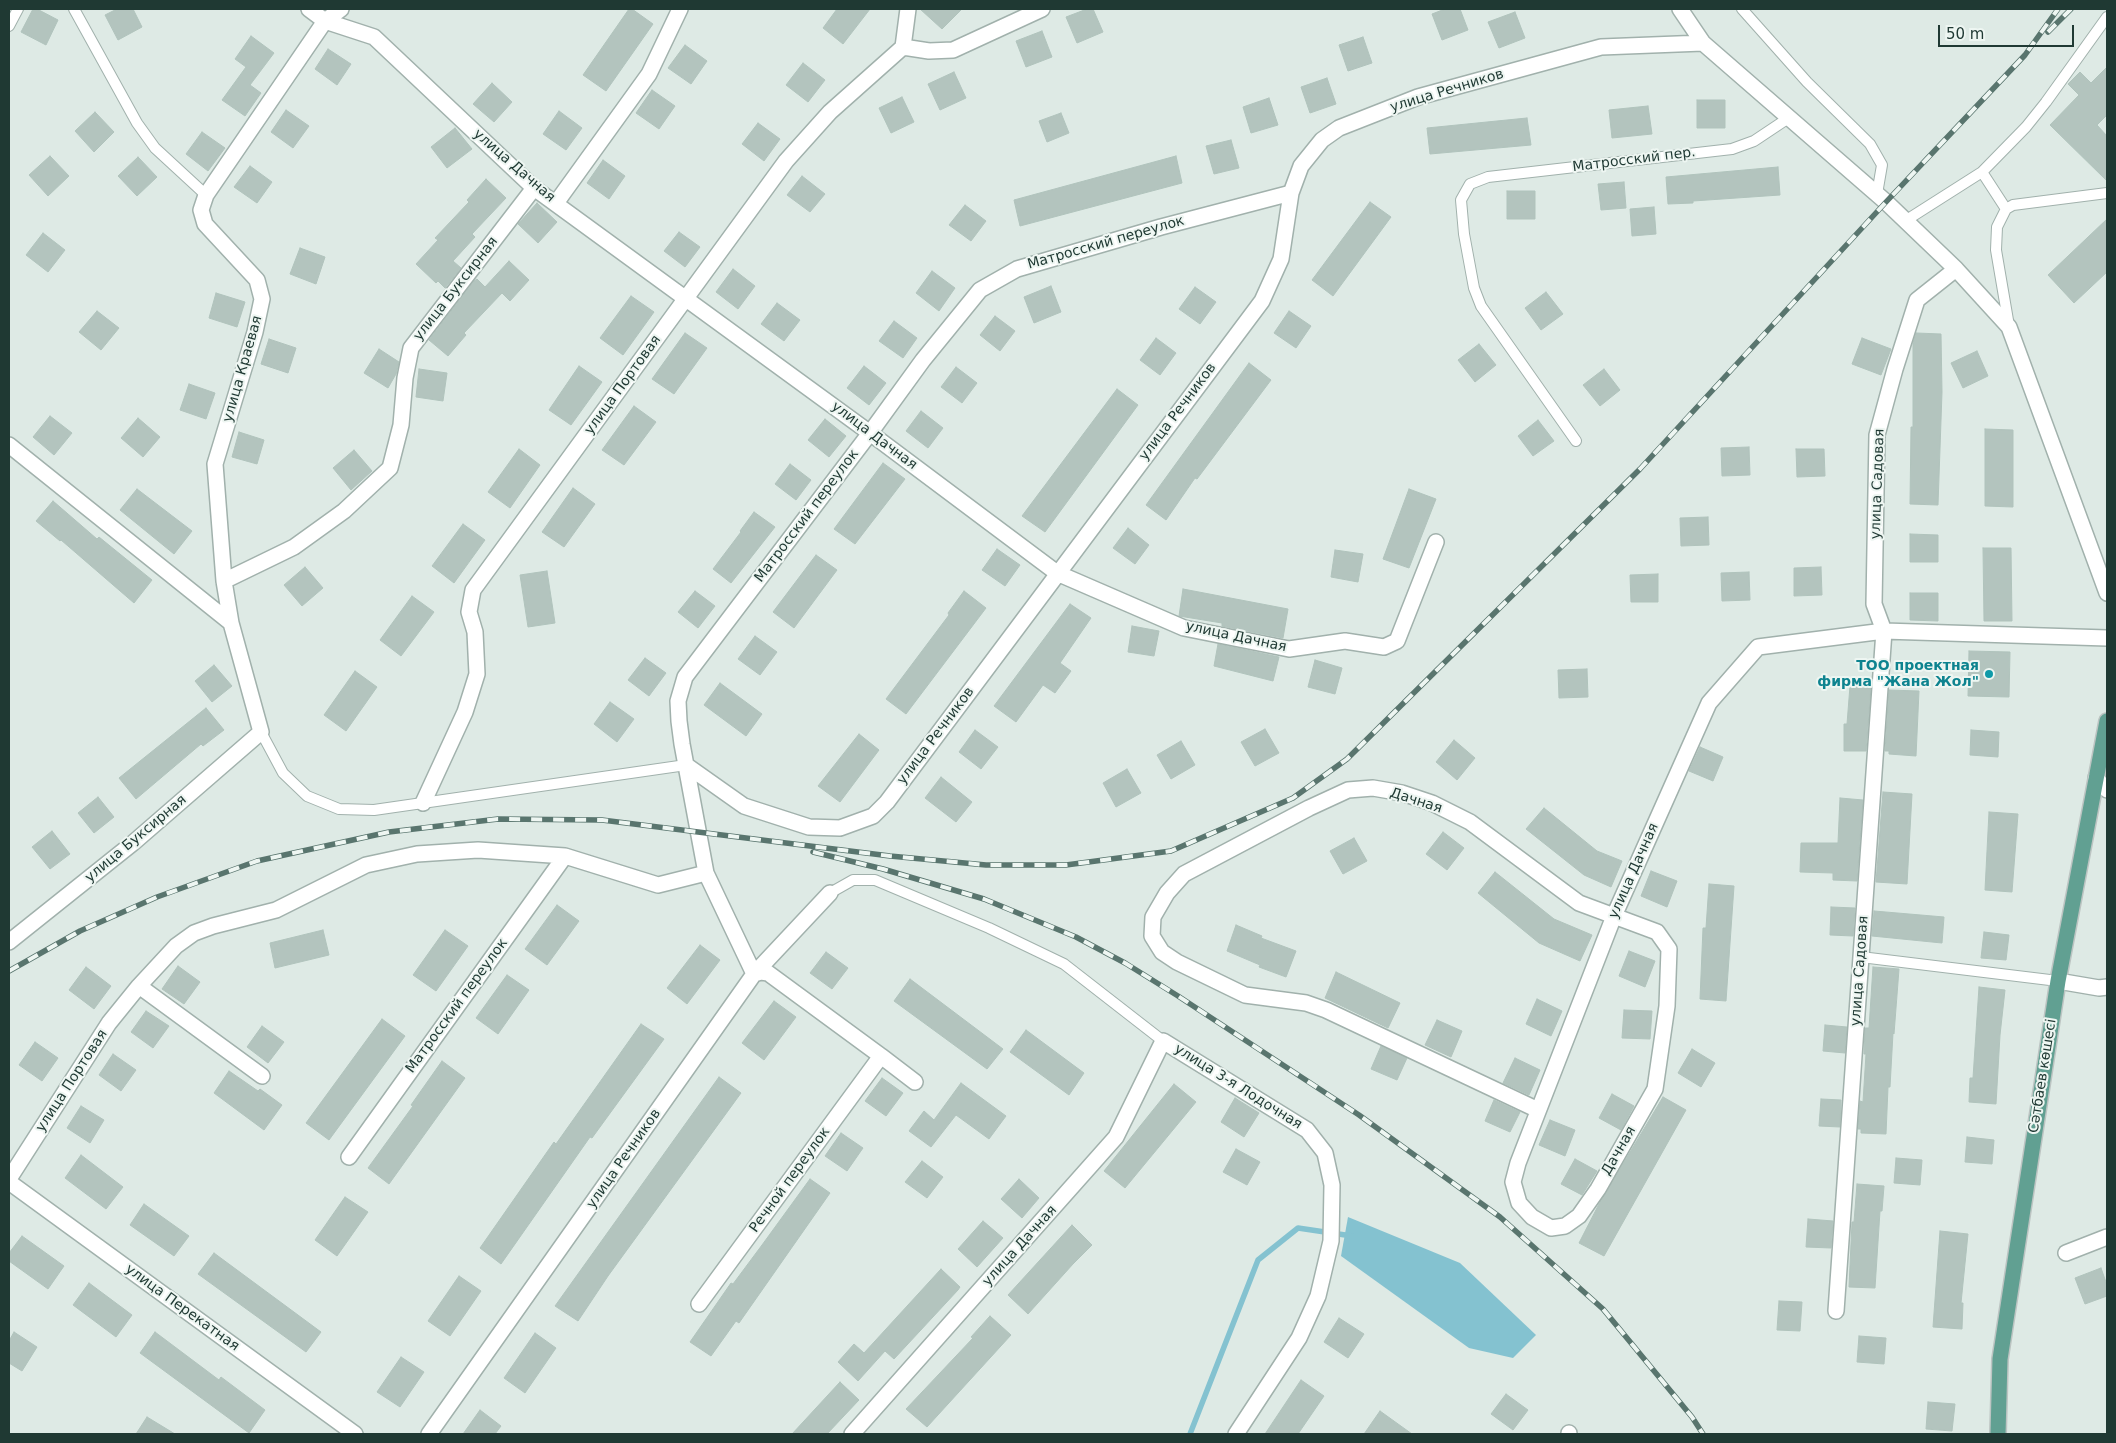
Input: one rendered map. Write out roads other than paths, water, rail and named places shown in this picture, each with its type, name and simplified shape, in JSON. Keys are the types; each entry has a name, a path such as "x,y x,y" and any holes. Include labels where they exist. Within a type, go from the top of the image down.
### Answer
{"main road":[{"name":"Сәтбаев көшесі","path":"1998,1434 2000,1359 2058,981 2107,721"}],"street":[{"path":"309,9 325,21"},
{"name":"улица Краевая","path":"260,732 231,623 224,581 215,464 255,332 262,299 257,280 205,224 201,210 206,195 325,21 341,9"},
{"path":"556,203 649,74 680,9"},
{"path":"908,9 903,47 930,51 953,50 1042,9"},
{"path":"1680,9 1703,43 1790,117 1905,220 1956,269 2009,327 2107,593"},
{"name":"улица Дачная","path":"325,21 374,38 534,188 870,433 1057,573 1184,628 1289,649 1344,642 1384,647 1397,641 1436,542"},
{"name":"улица Речников","path":"686,765 744,806 809,828 840,828 873,816 887,802 1262,301 1281,259 1291,193 1301,166 1322,140 1339,128 1418,97 1601,47 1703,43"},
{"name":"улица Портовая","path":"423,803 465,712 477,674 474,632 469,612 473,590 786,162 830,112 903,47"},
{"name":"улица Буксирная","path":"224,581 294,548 344,511 390,468 400,425 410,348 534,188"},
{"name":"Матросский переулок","path":"706,873 682,744 678,701 685,677 923,360 980,290 1017,269 1161,227 1291,193"},
{"name":"улица Садовая","path":"1836,1311 1884,631 1874,604 1877,435 1917,300 1956,269"},
{"path":"9,445 231,623"},
{"path":"1884,631 2107,638"},
{"name":"улица Дачная","path":"1538,1110 1614,916 1709,703 1758,647 1884,631"},
{"name":"улица Буксирная","path":"9,942 133,843 260,732"},
{"path":"2096,778 2107,790"},
{"name":"Дачная","path":"1373,788 1402,793 1432,803 1470,822 1579,902 1657,932 1668,949 1667,1006 1654,1089 1598,1189 1579,1216 1565,1226 1551,1228 1532,1217 1519,1203 1513,1182 1538,1110 1326,1010 1306,1003 1245,995 1177,962 1162,952 1152,936 1153,917 1167,893 1184,874 1348,790 1373,788"},
{"name":"улица Портовая","path":"9,1181 109,1023 139,986 176,946 194,933 213,926 276,910 366,865 417,854 478,850 565,856 658,885 706,873"},
{"name":"Матросский переулок","path":"349,1157 565,856"},
{"path":"706,873 754,974 768,973 915,1082"},
{"name":"улица Речников","path":"429,1434 754,974 830,894"},
{"path":"2058,981 2099,988 2107,987"},
{"path":"139,986 262,1076"},
{"name":"улица Дачная","path":"852,1434 1116,1138 1163,1041"},
{"name":"улица 3-я Лодочная","path":"1163,1041 1307,1130 1325,1153 1332,1185 1331,1241 1318,1296 1299,1338 1236,1434"},
{"name":"Речной переулок","path":"699,1304 880,1056"},
{"name":"улица Перекатная","path":"9,1181 355,1434"},
{"path":"2066,1253 2107,1237"}],"lane":[{"path":"9,26 18,9"},
{"path":"74,9 137,123 154,148 206,195"},
{"path":"1742,9 1807,82 1870,144 1882,165 1876,194"},
{"path":"1905,220 1982,172 2026,127 2107,17"},
{"name":"Матросский пер.","path":"1576,441 1482,306 1474,288 1464,234 1462,200 1470,184 1488,177 1732,149 1754,141 1790,117"},
{"path":"1982,172 2006,209"},
{"path":"2009,327 1996,250 1997,227 2006,209 2012,204 2107,193"},
{"path":"260,732 283,773 307,796 339,809 374,810 686,765"},
{"path":"830,894 853,880 875,880 980,924 1064,964 1163,1041"},
{"path":"1862,957 2058,981"}],"water":[{"path":"1348,1217 1460,1263 1536,1335 1513,1358 1469,1348 1341,1256"}],"waterway":[{"path":"1190,1434 1258,1260 1298,1228 1352,1236"}],"railway":[{"path":"9,971 80,931 157,897 257,861 389,832 498,819 602,820 890,856 986,865 1066,865 1171,851 1293,798 1347,759 1640,469 1886,202 2025,55 2058,9"},
{"path":"2048,32 2071,9"},
{"path":"813,852 883,869 984,899 1076,937 1125,963 1178,996 1359,1115 1500,1217 1603,1309 1692,1417 1703,1434"}],"place":[{"name":"ТОО проектная фирма \"Жана Жол\"","path":"1989,674"}]}
